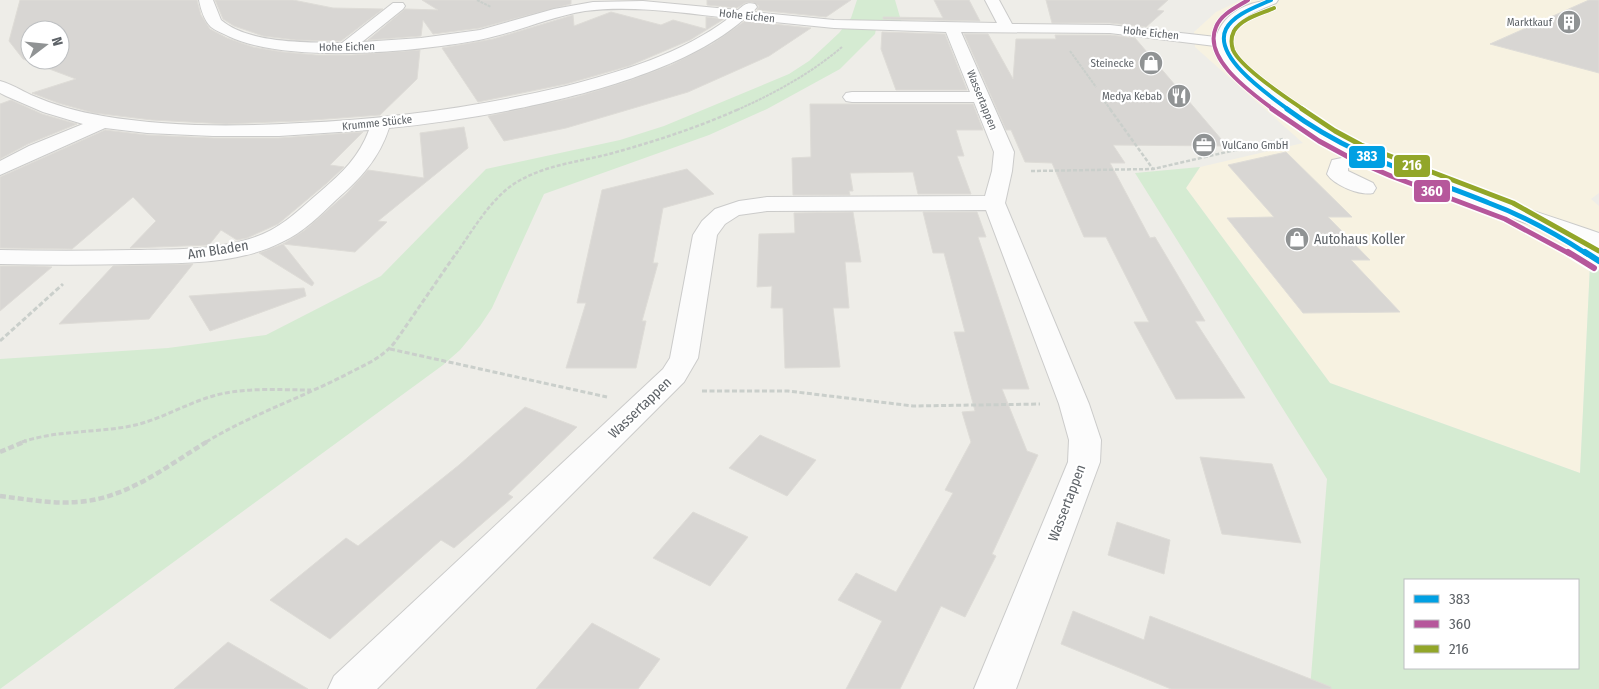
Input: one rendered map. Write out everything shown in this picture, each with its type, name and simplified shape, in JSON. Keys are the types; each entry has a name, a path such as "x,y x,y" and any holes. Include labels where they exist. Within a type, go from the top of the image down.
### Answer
{"street":[{"name":"Hohe Eichen","path":"206,0 212,19 240,36 288,45 345,48 409,44 461,38 500,30 604,3 863,26 1110,29 1222,42"},
{"name":"Krumme Stücke","path":"0,86 42,106 103,122 226,131 308,129 381,123 528,100 606,80 639,69 702,43 721,32 742,15 755,0"},
{"path":"992,0 1006,27"},
{"path":"1271,0 1248,10 1231,22 1226,27 1222,42 1227,56 1238,69 1265,92 1318,130 1372,158 1510,211 1599,241"},
{"path":"345,48 398,6"},
{"name":"Wassertappen","path":"952,28 1004,152 1002,171 994,203 1074,404 1085,440 1084,462 995,689"},
{"path":"852,97 982,97"},
{"path":"0,169 36,150 103,122"},
{"name":"Am Bladen","path":"0,257 91,258 208,254 251,246 292,228 352,175 368,156 381,123"},
{"path":"1365,188 1337,174 1339,164 1372,158"},
{"name":"Wassertappen","path":"349,689 674,375 684,358 705,235 712,222 726,211 744,206 767,204 994,203"},
{"path":"1510,211 1555,218 1599,220"},
{"path":"1510,211 1599,261"}],"path":[{"path":"0,496 53,502 89,501 122,493 224,432 344,376 390,349 422,304 459,246 490,208 517,182 538,174 656,140 740,108 812,71 830,58 863,26"},
{"path":"1054,28 1096,88"},
{"path":"1102,98 1153,169"},
{"path":"1002,171 1153,169 1318,130"},
{"path":"0,341 91,258"},
{"path":"390,349 650,398 788,391 913,406 1074,404"},
{"path":"0,452 13,445 47,433 131,425 223,393 248,390 314,390"}],"shaded area":[{"path":"1241,0 1599,0 1599,193 1591,199 1599,206 1599,234 1590,265 1580,473 1330,383 1186,188 1200,167 1303,143 1195,47 1194,32 1216,12"}],"green space":[{"path":"857,0 895,0 902,24 877,24 875,34 840,69 767,109 709,135 544,194 492,308 460,350 443,365 0,689 0,359 168,348 266,335 381,276 486,169 620,140 664,126 789,74 809,61 839,33 851,18"},
{"path":"1200,167 1186,188 1330,383 1580,473 1590,265 1599,234 1599,689 1310,689 1327,479 1135,173"}],"building":[{"path":"20,0 197,0 201,15 210,29 227,38 253,47 316,55 352,55 420,50 417,79 380,115 226,124 152,120 94,113 58,103 32,93 76,79 52,70 70,70 70,20 20,20 20,55 9,41"},
{"path":"215,0 293,0 333,8 383,9 341,41 296,40 263,36 234,26 223,19"},
{"path":"422,0 571,0 571,4 480,28 433,34 423,20 421,36 368,40 405,9 438,10"},
{"path":"707,0 851,0 826,17 757,10 759,6 752,2 745,3 737,8 707,5"},
{"path":"934,0 969,0 980,21 883,19 883,17 943,18"},
{"path":"1046,0 1168,0 1157,10 1164,11 1146,27 1110,23 1052,23"},
{"name":"Marktkauf","path":"1589,0 1599,0 1599,73 1490,44"},
{"path":"611,12 661,25 673,20 706,29 706,17 724,19 690,40 629,66 566,84 478,102 442,48 493,39 573,15 574,26"},
{"path":"745,21 811,28 769,56 688,92 566,128 504,141 488,116 576,97 671,65 712,44"},
{"path":"882,32 945,34 967,90 896,90 881,49"},
{"path":"964,34 988,34 1013,79 1016,39 1056,39 1055,35 1110,35 1135,38 1227,146 1113,145 1125,163 1110,163 1150,238 1155,237 1205,321 1195,321 1245,398 1176,399 1134,322 1149,322 1106,237 1084,237 1052,163 1025,162 1011,130 1006,130"},
{"path":"11,100 42,114 77,124 28,144 0,159 0,104"},
{"path":"810,104 973,104 983,130 956,130 964,156 957,156 971,194 918,194 913,172 850,173 853,191 849,191 850,195 793,195 792,158 811,157"},
{"path":"464,127 468,148 378,221 387,222 355,252 283,244 305,230 346,194 368,170 424,178 420,133"},
{"path":"105,130 147,135 213,138 279,138 363,132 330,165 344,167 327,183 278,224 247,238 237,240 221,230 209,245 130,248 156,221 133,197 72,249 0,248 0,177"},
{"name":"Autohaus Koller","path":"1286,152 1352,217 1328,217 1370,260 1351,260 1400,312 1303,313 1227,218 1274,217 1228,165"},
{"path":"687,169 714,194 663,208 653,263 658,263 642,321 646,321 636,368 566,368 586,303 577,303 602,190"},
{"path":"853,212 861,262 845,262 849,308 833,308 840,367 785,368 783,308 771,308 772,286 757,287 759,234 795,233 794,213"},
{"path":"923,212 977,212 986,237 978,237 1029,389 1002,389 1027,451 1038,455 992,554 996,556 965,617 941,606 900,689 846,689 882,621 838,600 856,573 896,592 953,493 945,490 971,442 962,412 975,411 954,332 965,332 944,253 933,253"},
{"path":"283,244 314,283 312,286 259,253"},
{"path":"193,264 149,319 59,324 113,266"},
{"path":"0,266 33,266 52,267 0,311"},
{"path":"304,288 306,296 210,331 189,296"},
{"path":"525,407 577,427 508,494 513,497 454,548 441,540 330,639 270,600 346,538 358,546 459,465"},
{"path":"760,435 816,460 787,496 729,468"},
{"path":"1200,457 1272,464 1301,543 1222,534"},
{"path":"693,512 748,537 710,586 653,558"},
{"path":"1117,522 1170,540 1164,574 1108,555"},
{"path":"1073,611 1144,640 1150,616 1331,687 1331,689 1171,689 1061,644"},
{"path":"592,623 660,659 638,689 536,689"},
{"path":"228,642 308,689 174,689"}],"transit line":[{"name":"360","path":"1248,0 1227,13 1216,26 1213,39 1216,53 1225,66 1265,103 1308,134 1342,154 1373,169 1505,219 1539,236 1594,268"},
{"name":"383","path":"1271,0 1250,9 1236,19 1226,28 1223,38 1224,48 1231,60 1243,73 1271,96 1319,131 1357,152 1521,216 1599,261"},
{"name":"216","path":"1274,8 1250,18 1238,26 1234,31 1231,44 1242,62 1287,98 1323,123 1361,145 1513,203 1599,251"}],"place":[{"name":"Marktkauf","path":"1569,22"},
{"name":"Steinecke","path":"1151,63"},
{"name":"Medya Kebab","path":"1179,96"},
{"name":"VulCano GmbH","path":"1204,145"},
{"name":"Autohaus Koller","path":"1297,239"}]}
